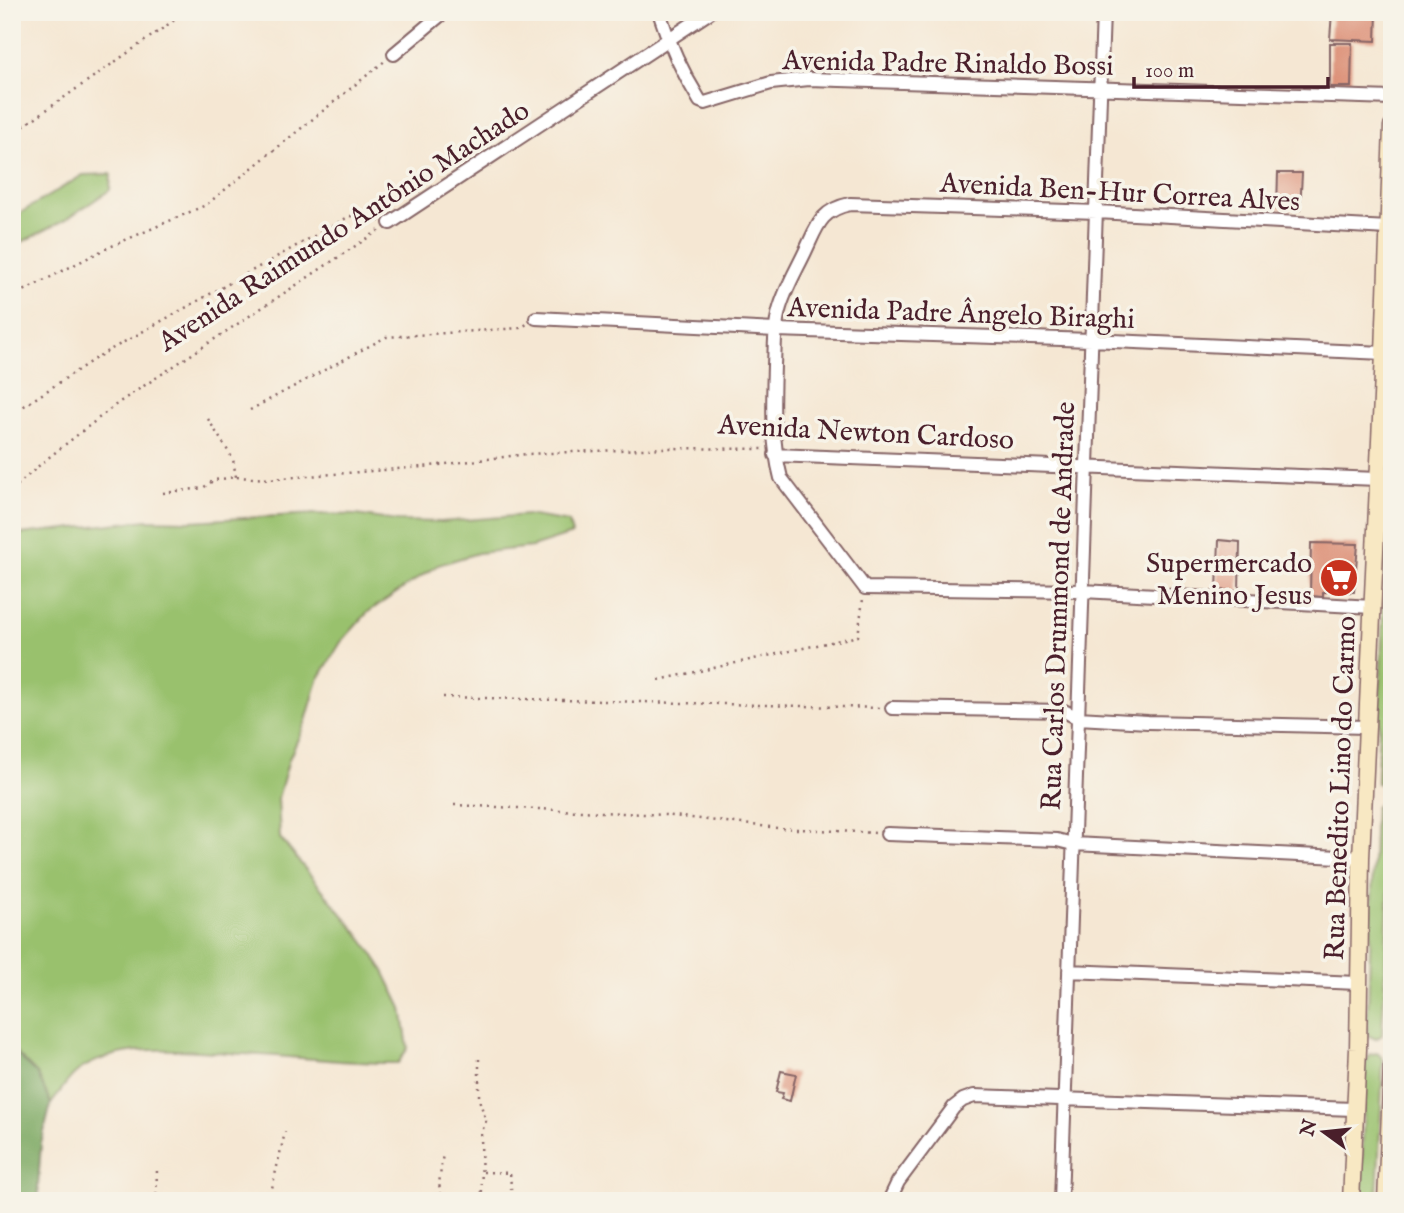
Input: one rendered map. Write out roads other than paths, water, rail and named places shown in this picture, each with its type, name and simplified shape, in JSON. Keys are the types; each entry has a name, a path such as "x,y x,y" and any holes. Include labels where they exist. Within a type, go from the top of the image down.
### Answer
{"main road":[{"name":"Rua Benedito Lino do Carmo","path":"1351,1201 1358,1049 1361,858 1390,228 1392,126"},
{"path":"1386,1201 1392,1067"}],"street":[{"path":"394,54 444,12"},
{"path":"659,12 668,41"},
{"name":"Avenida Raimundo Antônio Machado","path":"390,223 710,12"},
{"name":"Rua Carlos Drummond de Andrade","path":"1061,1201 1103,12"},
{"name":"Avenida Padre Rinaldo Bossi","path":"668,41 700,101 705,103 771,83 793,80 902,81 1392,98"},
{"name":"Avenida Ben-Hur Correa Alves","path":"776,330 783,298 827,211 850,204 1097,212 1390,228"},
{"name":"Avenida Padre Ângelo Biraghi","path":"536,318 1384,354"},
{"path":"776,330 773,431 781,478 865,588 1083,591 1373,607"},
{"name":"Avenida Newton Cardoso","path":"775,455 1378,479"},
{"path":"892,708 1064,711 1078,718 1367,727"},
{"path":"887,834 1057,839 1073,844 1361,858"},
{"path":"1069,971 1358,983"},
{"path":"890,1201 898,1182 954,1107 963,1100 983,1095 1354,1109"}],"place":[{"name":"Supermercado Menino Jesus","path":"1339,578"}]}
